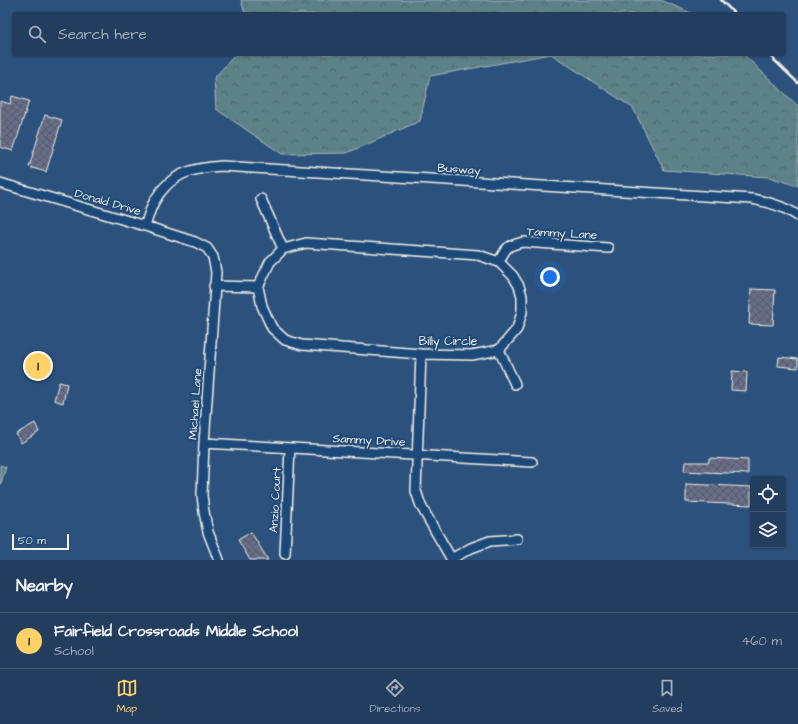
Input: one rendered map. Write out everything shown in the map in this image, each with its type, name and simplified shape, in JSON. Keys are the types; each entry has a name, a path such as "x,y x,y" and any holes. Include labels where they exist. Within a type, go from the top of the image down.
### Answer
{"street":[{"name":"Busway","path":"146,226 153,203 162,189 175,178 189,170 203,167 222,166 752,199 769,202 780,206 798,216"},
{"name":"Donald Drive","path":"0,183 146,226 195,242 207,248"},
{"path":"261,199 283,249"},
{"name":"Tammy Lane","path":"499,262 504,252 510,246 523,242 608,248"},
{"path":"214,286 258,287 270,262 283,249 306,243 478,255 499,262 513,276 519,286 522,296 522,312 518,329 499,350 515,384"},
{"name":"Michael Lane","path":"207,248 213,257 216,272 204,443 202,495 208,532 219,560"},
{"name":"Billy Circle","path":"258,287 262,306 272,328 285,340 302,345 422,354 472,355 499,350"},
{"path":"422,354 416,454 416,490 421,506 451,559 471,548 490,541 517,539"},
{"name":"Sammy Drive","path":"204,443 416,454 532,462"},
{"name":"Anzio Court","path":"285,554 290,448"}],"green space":[{"path":"241,0 661,0 688,12 244,12"},
{"path":"234,56 540,56 430,76 420,121 347,153 282,154 216,109 214,78"},
{"path":"554,56 745,56 798,106 798,186 769,177 664,170 633,108"},
{"path":"0,465 6,467 0,486"}],"building":[{"path":"12,96 29,101 13,151 0,147 0,101 10,104"},
{"path":"45,115 62,120 46,172 29,167"},
{"path":"751,289 775,290 773,325 749,324"},
{"path":"779,357 798,359 798,368 778,366"},
{"path":"732,371 747,372 746,391 731,390"},
{"path":"59,382 67,384 63,403 54,400"},
{"path":"35,423 39,432 21,443 16,434"},
{"path":"709,458 748,460 748,474 684,471 685,462 709,462"},
{"path":"686,484 750,487 750,505 686,502"},
{"path":"251,532 268,560 250,560 238,540"}],"railway":[{"path":"721,0 733,12"},
{"path":"770,56 798,83"}],"place":[{"name":"Fairfield Crossroads Middle School","path":"38,366"}]}
